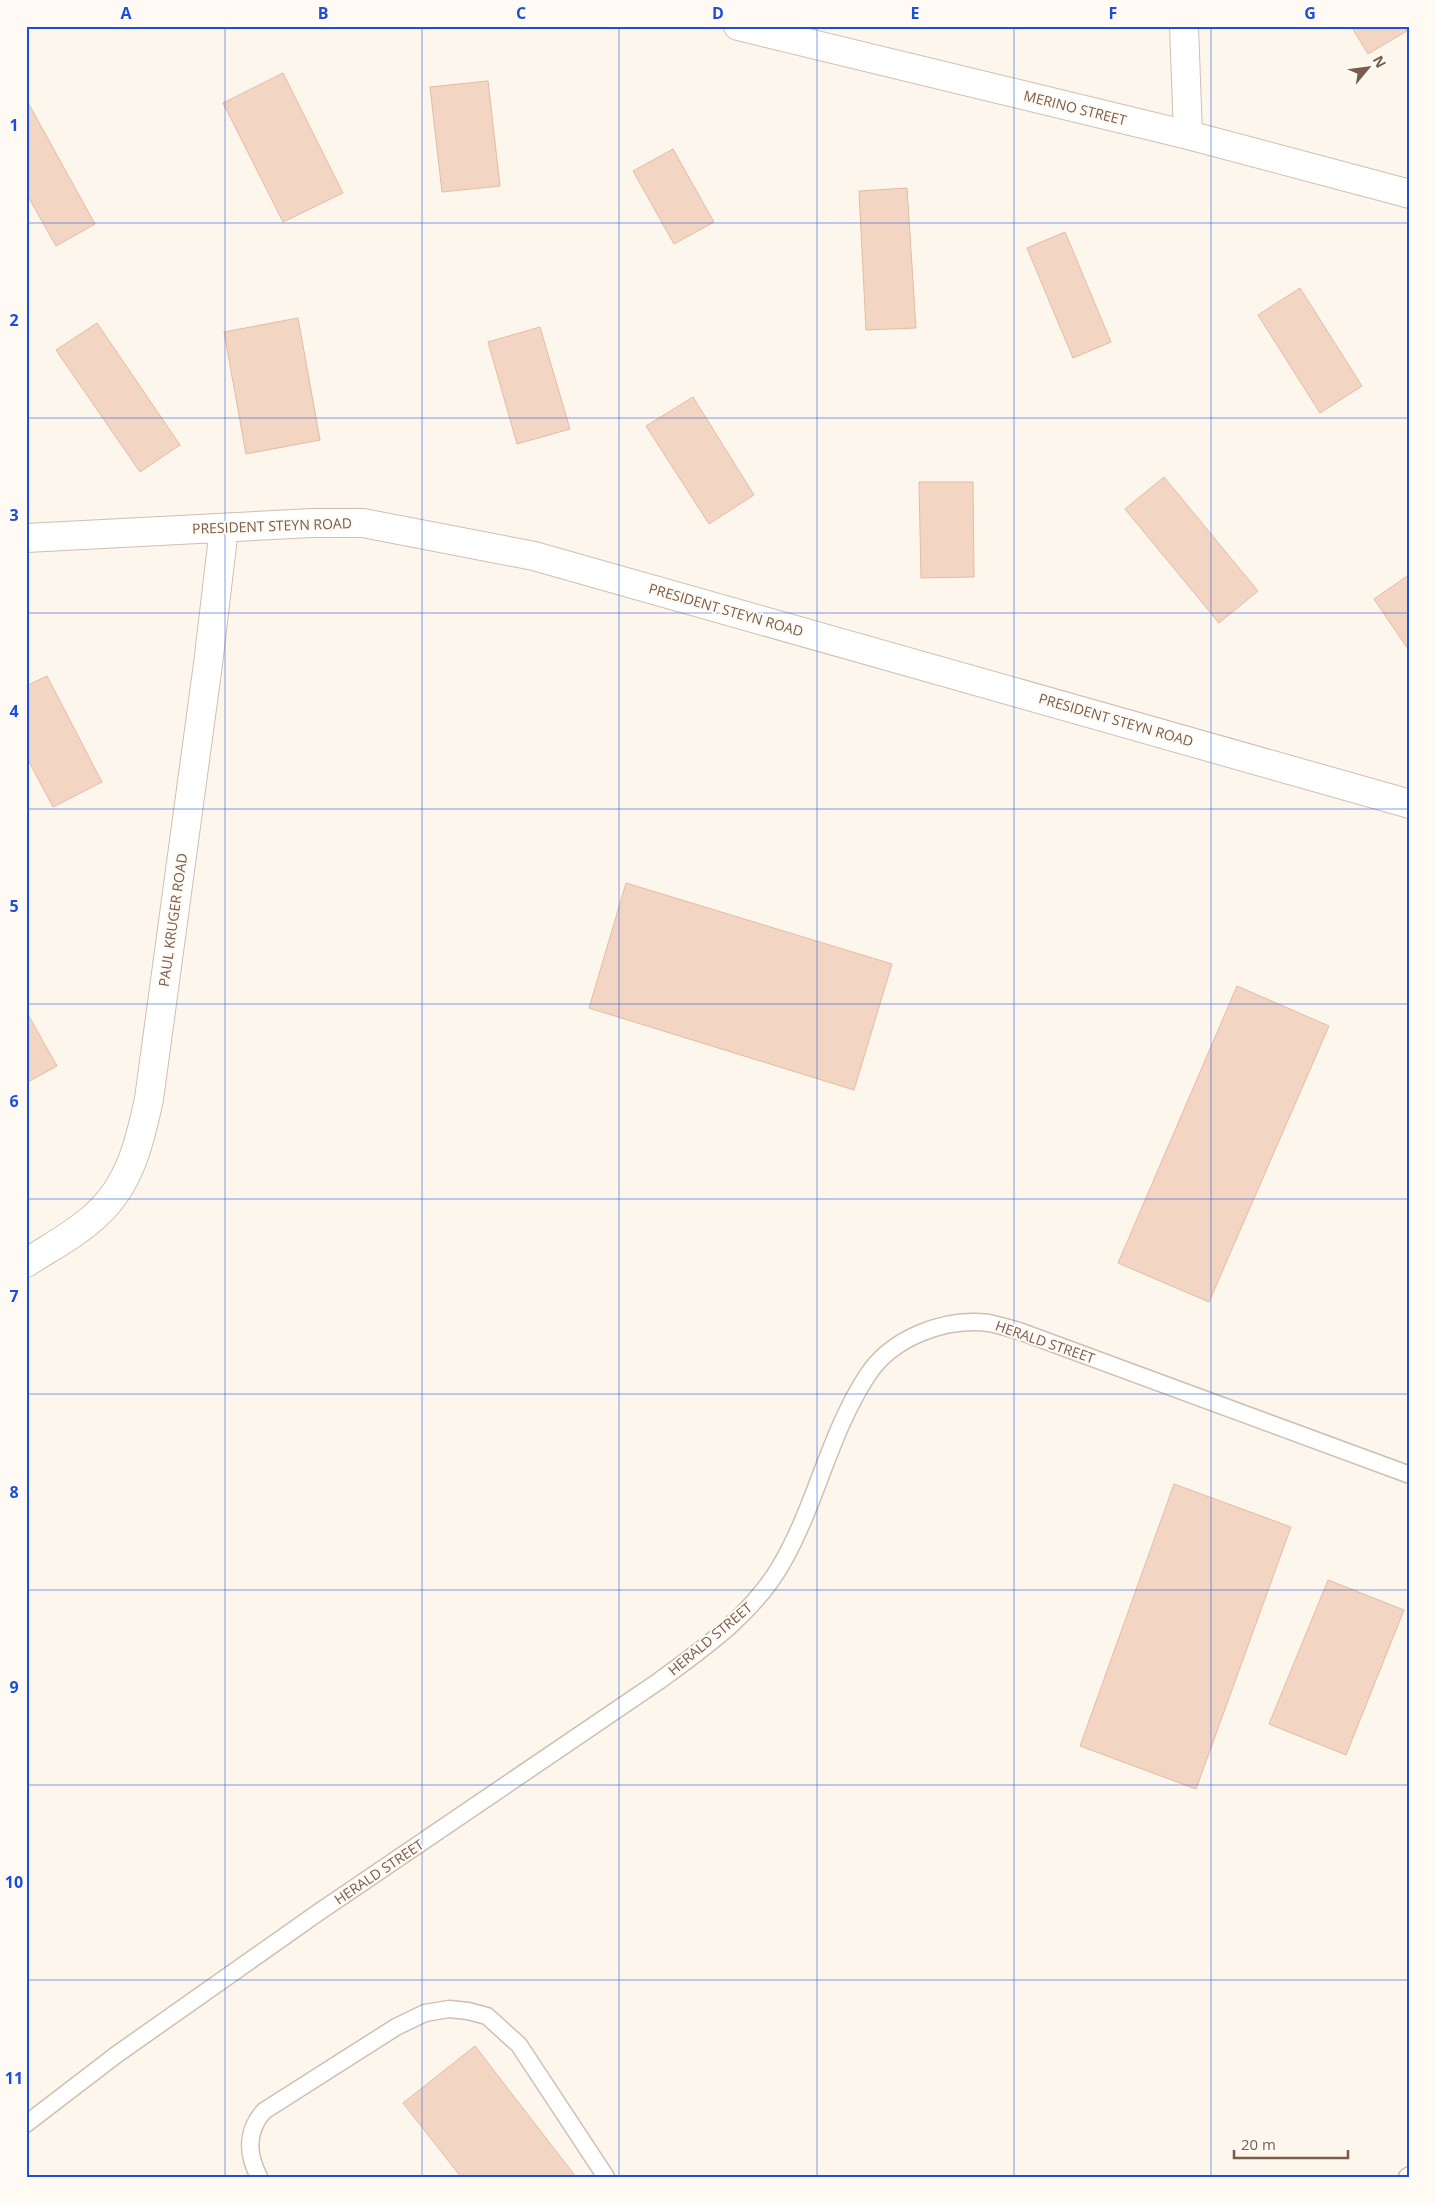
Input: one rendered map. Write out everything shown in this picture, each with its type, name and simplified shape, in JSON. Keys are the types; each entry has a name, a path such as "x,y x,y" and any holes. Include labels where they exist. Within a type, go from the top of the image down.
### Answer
{"street":[{"name":"MERINO STREET","path":"738,26 1188,135 1410,194"},
{"path":"1184,26 1188,135"},
{"name":"PRESIDENT STEYN ROAD","path":"26,538 312,523 363,523 534,556 1410,804"},
{"name":"PAUL KRUGER ROAD","path":"26,1263 96,1216 115,1196 130,1168 140,1139 152,1079 224,528"}],"lane":[{"name":"HERALD STREET","path":"26,2124 116,2055 286,1935 659,1681 703,1649 747,1611 782,1565 814,1495 847,1414 867,1375 898,1345 916,1335 954,1324 969,1323 989,1323 1019,1331 1410,1475"},
{"path":"259,2177 250,2151 250,2136 255,2121 264,2111 396,2027 425,2012 449,2010 468,2011 487,2016 519,2045 606,2177"}],"building":[{"path":"1351,26 1410,26 1410,29 1368,54"},
{"path":"283,73 343,193 283,222 223,103"},
{"path":"488,81 500,186 442,192 430,87"},
{"path":"26,99 95,224 56,246 26,193"},
{"path":"673,149 714,222 674,244 633,171"},
{"path":"907,188 916,328 866,330 859,191"},
{"path":"1065,232 1111,342 1073,358 1027,248"},
{"path":"1300,288 1362,386 1320,413 1258,315"},
{"path":"298,318 320,440 246,454 224,332"},
{"path":"97,323 180,445 140,472 56,350"},
{"path":"540,327 570,429 517,444 488,342"},
{"path":"693,397 754,495 709,524 646,426"},
{"path":"1164,477 1258,591 1219,623 1125,509"},
{"path":"919,482 973,482 974,577 921,578"},
{"path":"1410,574 1410,652 1374,599"},
{"path":"47,676 102,782 53,807 26,756 26,686"},
{"path":"626,883 892,964 854,1090 589,1008"},
{"path":"1237,986 1329,1026 1209,1302 1118,1263"},
{"path":"26,1011 57,1066 26,1083"},
{"path":"1174,1484 1291,1527 1196,1789 1080,1746"},
{"path":"1328,1580 1404,1610 1346,1755 1269,1724"},
{"path":"475,2046 576,2177 461,2177 403,2103"}]}
